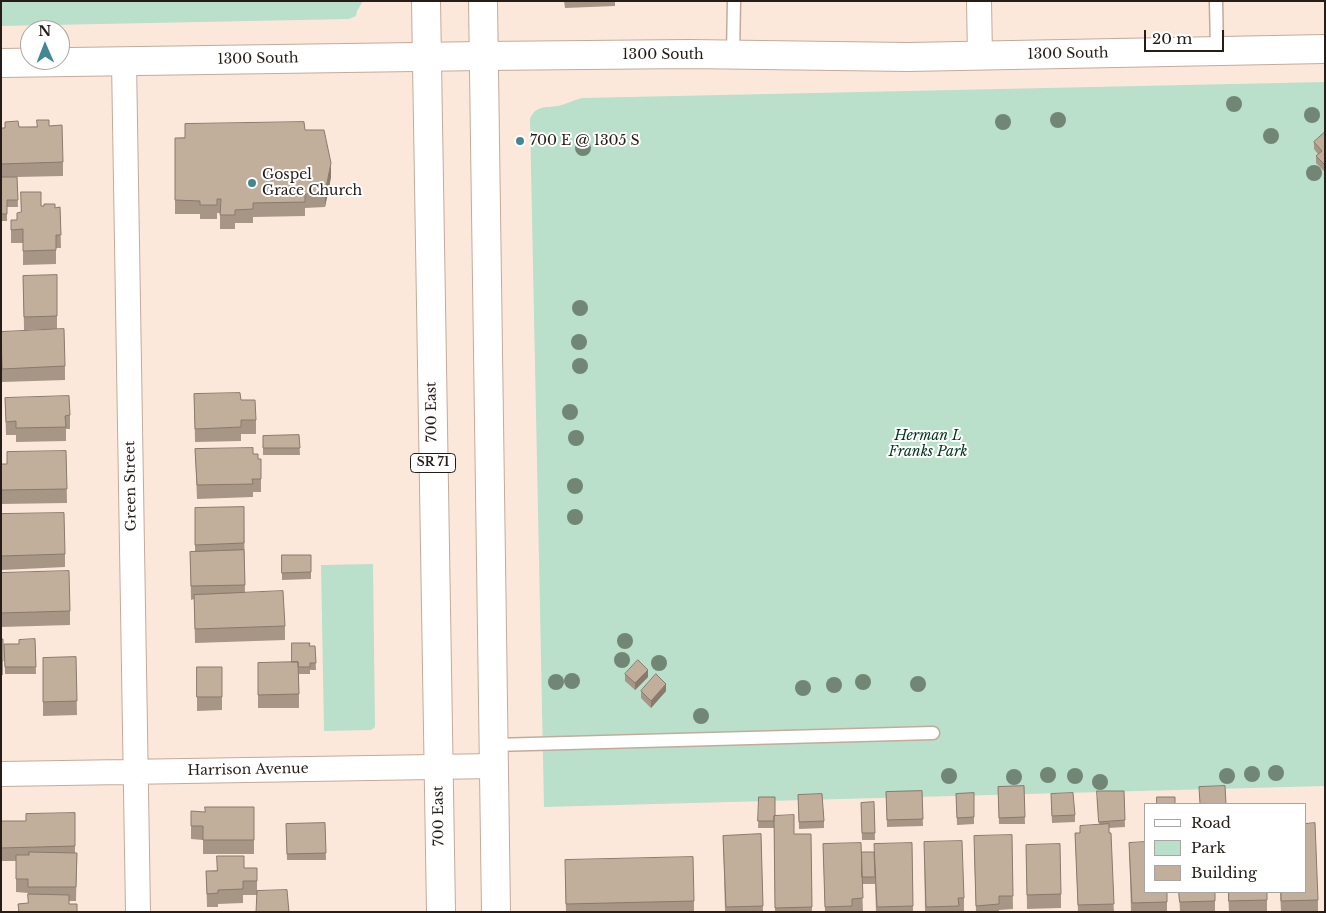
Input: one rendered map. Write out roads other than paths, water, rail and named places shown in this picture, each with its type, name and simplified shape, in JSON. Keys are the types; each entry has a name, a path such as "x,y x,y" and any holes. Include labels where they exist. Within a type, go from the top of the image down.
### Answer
{"main road":[{"name":"700 East","path":"426,1 441,912"},
{"path":"483,1 496,912"},
{"name":"1300 South","path":"1,63 484,56 733,55 908,57 1325,49"}],"street":[{"path":"979,1 980,56"},
{"name":"Green Street","path":"124,61 138,912"},
{"name":"Harrison Avenue","path":"1,774 438,767 494,755"}],"lane":[{"path":"733,55 734,1"},
{"path":"1216,1 1217,51"},
{"path":"494,755 933,733"}],"place":[{"name":"700 E @ 1305 S","path":"520,141"},
{"name":"Gospel Grace Church","path":"252,183"}],"park label":[{"name":"Herman L Franks Park","path":"928,444"}]}
